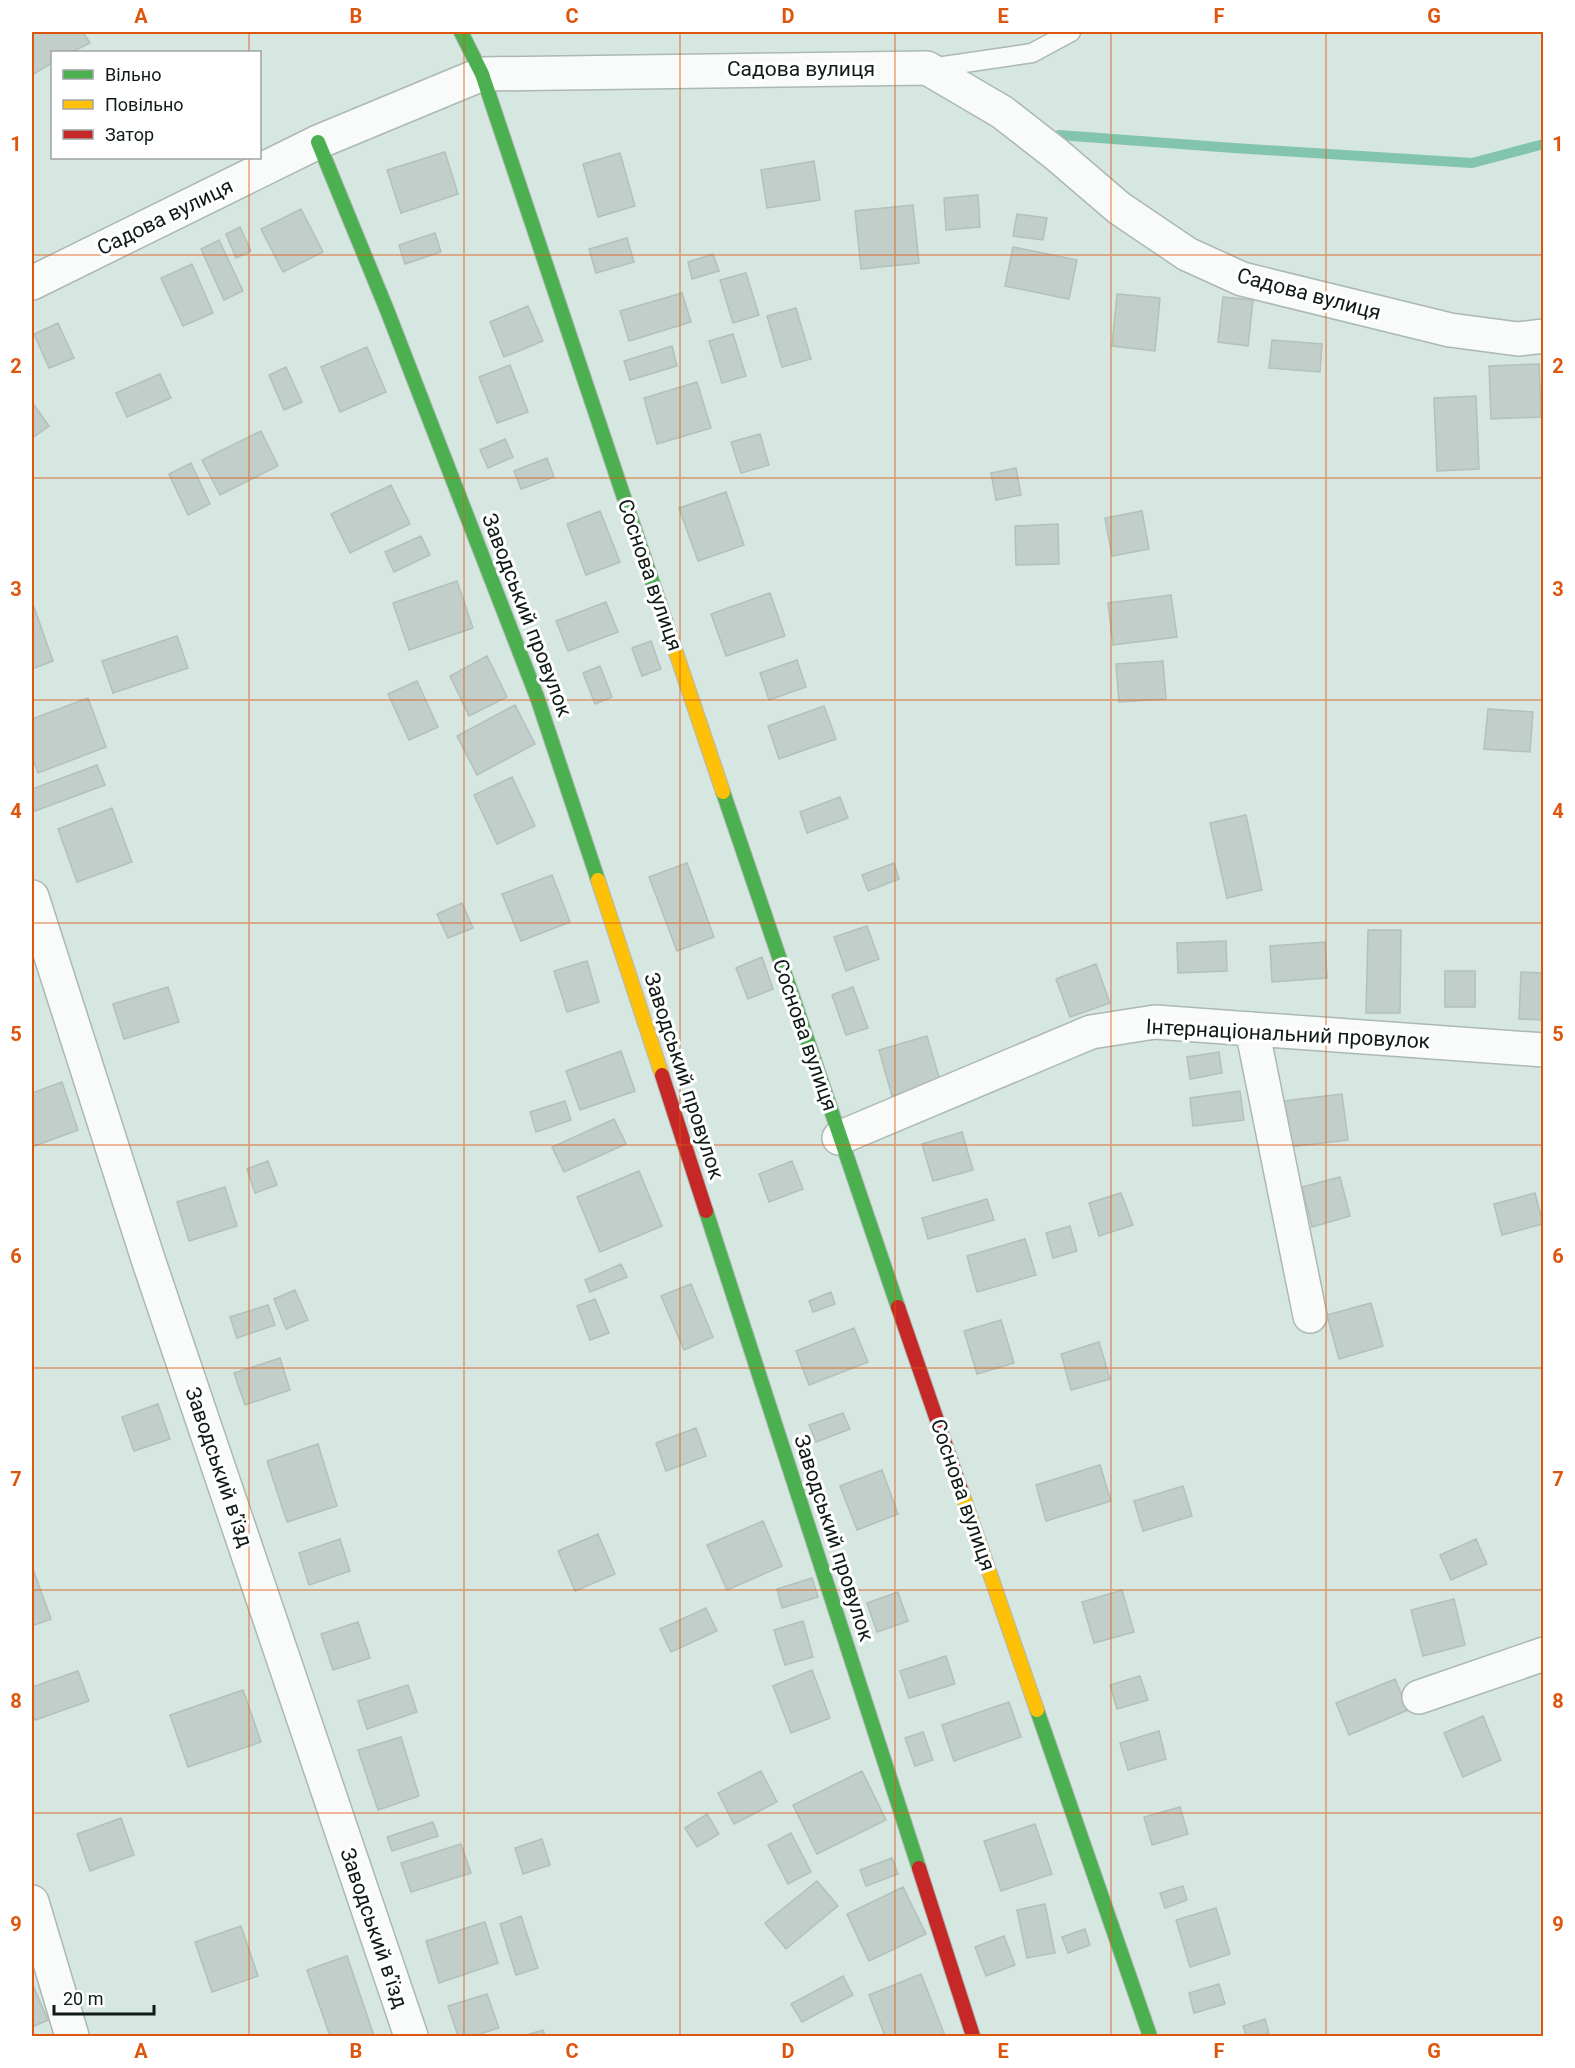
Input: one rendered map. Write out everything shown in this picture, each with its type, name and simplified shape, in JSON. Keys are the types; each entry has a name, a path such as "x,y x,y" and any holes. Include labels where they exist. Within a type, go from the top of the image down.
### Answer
{"street":[{"path":"461,32 482,74"},
{"name":"Соснова вулиця","path":"468,32 839,1138 1150,2037"},
{"name":"Садова вулиця","path":"32,283 318,141 482,74 927,68 1002,112 1119,208 1187,254 1242,279 1450,330 1518,339 1544,336"},
{"name":"Заводський провулок","path":"318,141 387,310 537,697 666,1086 973,2037"},
{"name":"Заводський в’їзд","path":"32,897 148,1259 411,2037"},
{"name":"Інтернаціональний провулок","path":"839,1138 1091,1032 1155,1022 1544,1050"},
{"path":"1252,1029 1310,1316"},
{"path":"1419,1697 1544,1654"},
{"path":"32,1902 72,2037"}],"lane":[{"path":"927,68 1032,53 1071,32"}],"building":[{"path":"32,32 83,32 90,43 74,51 51,51 51,64 32,75"},
{"path":"445,152 458,194 401,213 387,170"},
{"path":"620,153 635,206 598,217 583,164"},
{"path":"814,161 820,200 767,208 761,170"},
{"path":"978,195 980,227 946,230 944,198"},
{"path":"913,205 919,263 861,269 855,211"},
{"path":"301,209 323,252 283,272 261,229"},
{"path":"1017,214 1047,218 1043,240 1013,236"},
{"path":"240,227 251,251 236,258 226,234"},
{"path":"435,233 441,252 405,264 399,245"},
{"path":"627,238 634,262 596,273 589,249"},
{"path":"219,240 243,291 224,300 201,249"},
{"path":"1013,247 1077,260 1069,299 1005,286"},
{"path":"713,254 719,271 692,279 688,262"},
{"path":"192,264 213,313 183,326 161,278"},
{"path":"746,273 759,315 733,323 720,280"},
{"path":"682,293 691,322 629,341 620,311"},
{"path":"1117,294 1160,298 1155,351 1112,346"},
{"path":"1223,297 1253,300 1248,346 1218,342"},
{"path":"528,306 543,341 504,357 490,322"},
{"path":"796,308 811,359 782,367 767,316"},
{"path":"58,323 74,358 49,368 34,334"},
{"path":"733,334 746,376 722,383 709,341"},
{"path":"1272,340 1322,344 1320,372 1269,368"},
{"path":"672,346 677,366 630,380 624,361"},
{"path":"367,347 386,392 340,412 321,367"},
{"path":"1539,364 1541,417 1491,419 1489,366"},
{"path":"510,365 528,412 497,423 479,377"},
{"path":"286,367 302,402 284,410 269,375"},
{"path":"160,374 171,398 127,417 116,393"},
{"path":"697,382 711,428 657,444 644,398"},
{"path":"1476,396 1479,469 1437,471 1434,398"},
{"path":"32,402 49,426 32,438"},
{"path":"261,431 278,466 220,495 202,460"},
{"path":"760,434 769,465 741,473 731,442"},
{"path":"505,439 513,457 488,468 480,450"},
{"path":"547,458 554,477 521,489 514,471"},
{"path":"191,463 210,504 188,515 169,474"},
{"path":"1016,468 1021,495 996,500 991,473"},
{"path":"391,485 410,524 350,553 331,514"},
{"path":"726,492 744,545 698,561 679,508"},
{"path":"600,511 620,562 586,575 567,524"},
{"path":"1142,511 1149,549 1112,556 1105,518"},
{"path":"1058,524 1059,564 1016,565 1015,526"},
{"path":"421,536 430,555 394,572 385,552"},
{"path":"457,581 473,628 409,650 393,603"},
{"path":"770,593 785,636 726,656 711,614"},
{"path":"1171,595 1177,637 1113,645 1108,603"},
{"path":"606,602 618,632 568,651 556,621"},
{"path":"34,607 53,661 32,669 32,608"},
{"path":"177,636 188,668 113,693 102,661"},
{"path":"651,641 661,669 642,676 632,648"},
{"path":"487,656 507,697 469,716 450,676"},
{"path":"797,660 806,687 769,700 760,673"},
{"path":"1163,661 1166,699 1119,702 1116,664"},
{"path":"600,666 612,697 595,704 583,673"},
{"path":"417,681 438,727 409,740 388,694"},
{"path":"88,698 106,747 38,773 32,756 32,719"},
{"path":"515,705 535,744 477,775 457,736"},
{"path":"824,706 836,739 779,759 768,726"},
{"path":"1488,709 1533,712 1530,752 1484,749"},
{"path":"97,765 105,785 35,811 32,789"},
{"path":"512,777 535,826 497,844 474,795"},
{"path":"840,797 848,818 807,833 800,812"},
{"path":"112,808 132,862 77,882 58,829"},
{"path":"1246,815 1262,890 1227,898 1210,823"},
{"path":"687,863 714,937 677,951 649,877"},
{"path":"894,863 899,879 868,891 862,875"},
{"path":"552,875 570,922 521,941 502,894"},
{"path":"462,903 473,928 448,938 437,914"},
{"path":"867,926 879,959 846,971 834,937"},
{"path":"1368,930 1401,930 1400,1013 1366,1013"},
{"path":"1226,941 1227,971 1178,973 1177,943"},
{"path":"1325,942 1327,978 1272,982 1270,946"},
{"path":"762,957 773,989 748,999 736,968"},
{"path":"587,961 599,1002 567,1012 554,971"},
{"path":"1096,964 1110,1003 1070,1017 1056,979"},
{"path":"1445,971 1475,971 1475,1007 1445,1007"},
{"path":"1521,972 1544,973 1544,1020 1519,1019"},
{"path":"168,987 179,1022 124,1039 113,1004"},
{"path":"853,987 868,1028 846,1035 832,995"},
{"path":"927,1036 940,1081 892,1096 879,1050"},
{"path":"621,1051 635,1091 580,1110 566,1071"},
{"path":"1219,1052 1222,1073 1190,1079 1187,1057"},
{"path":"62,1082 78,1130 32,1147 32,1093"},
{"path":"1240,1091 1244,1120 1193,1126 1190,1098"},
{"path":"1342,1094 1348,1140 1289,1147 1284,1101"},
{"path":"565,1101 571,1120 536,1132 530,1112"},
{"path":"614,1119 626,1144 564,1172 552,1147"},
{"path":"962,1132 973,1170 933,1181 922,1144"},
{"path":"268,1161 277,1185 255,1193 247,1169"},
{"path":"792,1161 803,1189 769,1202 759,1174"},
{"path":"639,1171 662,1226 600,1252 577,1197"},
{"path":"1340,1177 1350,1216 1312,1227 1302,1187"},
{"path":"225,1187 237,1226 189,1241 177,1202"},
{"path":"1121,1193 1133,1225 1099,1236 1089,1203"},
{"path":"1535,1193 1543,1224 1502,1235 1494,1204"},
{"path":"987,1199 994,1220 928,1239 922,1218"},
{"path":"1070,1226 1077,1251 1053,1258 1046,1233"},
{"path":"1025,1239 1036,1275 977,1292 967,1256"},
{"path":"621,1264 627,1277 590,1292 585,1280"},
{"path":"691,1284 713,1337 684,1350 661,1296"},
{"path":"295,1290 308,1320 286,1329 274,1299"},
{"path":"831,1292 835,1304 813,1312 809,1301"},
{"path":"595,1299 609,1333 590,1340 577,1306"},
{"path":"1371,1303 1383,1346 1339,1359 1327,1315"},
{"path":"268,1305 275,1325 237,1338 230,1317"},
{"path":"1001,1320 1014,1363 977,1374 964,1331"},
{"path":"854,1328 868,1362 809,1385 796,1351"},
{"path":"1099,1342 1110,1379 1071,1390 1061,1354"},
{"path":"280,1358 290,1390 245,1405 234,1373"},
{"path":"158,1404 170,1439 134,1451 122,1417"},
{"path":"843,1413 850,1429 816,1442 809,1425"},
{"path":"696,1428 706,1456 666,1471 656,1443"},
{"path":"318,1444 337,1506 287,1522 267,1461"},
{"path":"1100,1465 1111,1501 1046,1521 1036,1485"},
{"path":"882,1470 898,1514 857,1530 840,1486"},
{"path":"1183,1486 1192,1516 1143,1531 1134,1501"},
{"path":"763,1521 782,1566 727,1590 707,1545"},
{"path":"598,1534 615,1574 575,1591 558,1551"},
{"path":"340,1539 350,1571 309,1585 299,1553"},
{"path":"1476,1539 1487,1564 1451,1580 1440,1555"},
{"path":"32,1570 51,1619 32,1626"},
{"path":"812,1578 818,1597 782,1608 777,1589"},
{"path":"1122,1590 1134,1632 1094,1643 1082,1602"},
{"path":"898,1592 908,1621 877,1632 867,1603"},
{"path":"1454,1599 1465,1645 1423,1656 1411,1610"},
{"path":"706,1608 717,1631 671,1652 660,1629"},
{"path":"803,1621 813,1657 785,1665 774,1630"},
{"path":"358,1622 370,1658 333,1670 321,1634"},
{"path":"946,1656 955,1684 909,1698 900,1671"},
{"path":"812,1670 830,1718 791,1733 773,1686"},
{"path":"78,1671 89,1701 35,1720 32,1711 32,1687"},
{"path":"1140,1676 1148,1700 1117,1709 1110,1685"},
{"path":"1395,1679 1408,1710 1349,1735 1336,1703"},
{"path":"408,1685 417,1712 367,1729 358,1701"},
{"path":"243,1690 261,1742 188,1767 170,1715"},
{"path":"1009,1702 1021,1737 954,1761 942,1725"},
{"path":"1483,1716 1501,1760 1463,1777 1444,1733"},
{"path":"1159,1731 1166,1759 1128,1770 1120,1743"},
{"path":"923,1732 933,1760 915,1766 905,1738"},
{"path":"401,1737 419,1796 378,1810 358,1750"},
{"path":"761,1771 777,1802 734,1824 718,1793"},
{"path":"862,1771 886,1820 817,1854 793,1805"},
{"path":"1180,1807 1188,1834 1152,1845 1144,1817"},
{"path":"707,1814 719,1834 697,1847 685,1828"},
{"path":"121,1818 134,1855 90,1871 77,1834"},
{"path":"433,1822 438,1836 392,1851 387,1837"},
{"path":"1035,1824 1052,1874 1001,1891 984,1841"},
{"path":"791,1833 811,1872 788,1884 768,1845"},
{"path":"542,1839 550,1865 523,1874 515,1848"},
{"path":"461,1844 471,1873 411,1892 401,1863"},
{"path":"892,1858 898,1874 866,1886 860,1870"},
{"path":"817,1881 838,1906 786,1949 765,1923"},
{"path":"1183,1886 1187,1900 1165,1908 1160,1893"},
{"path":"903,1887 926,1934 869,1961 847,1914"},
{"path":"1045,1904 1055,1953 1027,1958 1017,1910"},
{"path":"1216,1908 1230,1954 1190,1967 1176,1920"},
{"path":"521,1916 538,1968 516,1975 500,1924"},
{"path":"485,1922 498,1963 439,1983 426,1941"},
{"path":"241,1926 258,1976 212,1992 195,1942"},
{"path":"1085,1929 1090,1945 1068,1953 1062,1937"},
{"path":"1004,1936 1015,1965 986,1976 975,1947"},
{"path":"347,1956 374,2036 330,2036 307,1970"},
{"path":"921,1974 945,2036 885,2036 869,1995"},
{"path":"843,1976 853,1995 802,2022 791,2004"},
{"path":"32,1983 48,2020 32,2027"},
{"path":"1219,1984 1225,2004 1194,2013 1189,1993"},
{"path":"487,1994 499,2028 473,2036 458,2036 448,2006"},
{"path":"1265,2019 1269,2033 1246,2036 1243,2026"},
{"path":"543,2030 545,2036 523,2036"}],"waterway":[{"path":"1059,135 1472,163 1544,144"}],"traffic: fast":[{"path":"461,32 482,74 659,602"},
{"path":"318,142 387,310 537,697 598,880"},
{"path":"723,792 898,1307"},
{"path":"706,1211 919,1868"},
{"path":"1037,1710 1150,2036"}],"traffic: slow":[{"path":"659,602 723,792"},
{"path":"598,880 662,1075"},
{"path":"961,1490 1037,1710"}],"traffic: jam":[{"path":"662,1075 706,1211"},
{"path":"898,1307 961,1490"},
{"path":"919,1868 973,2036"}]}
